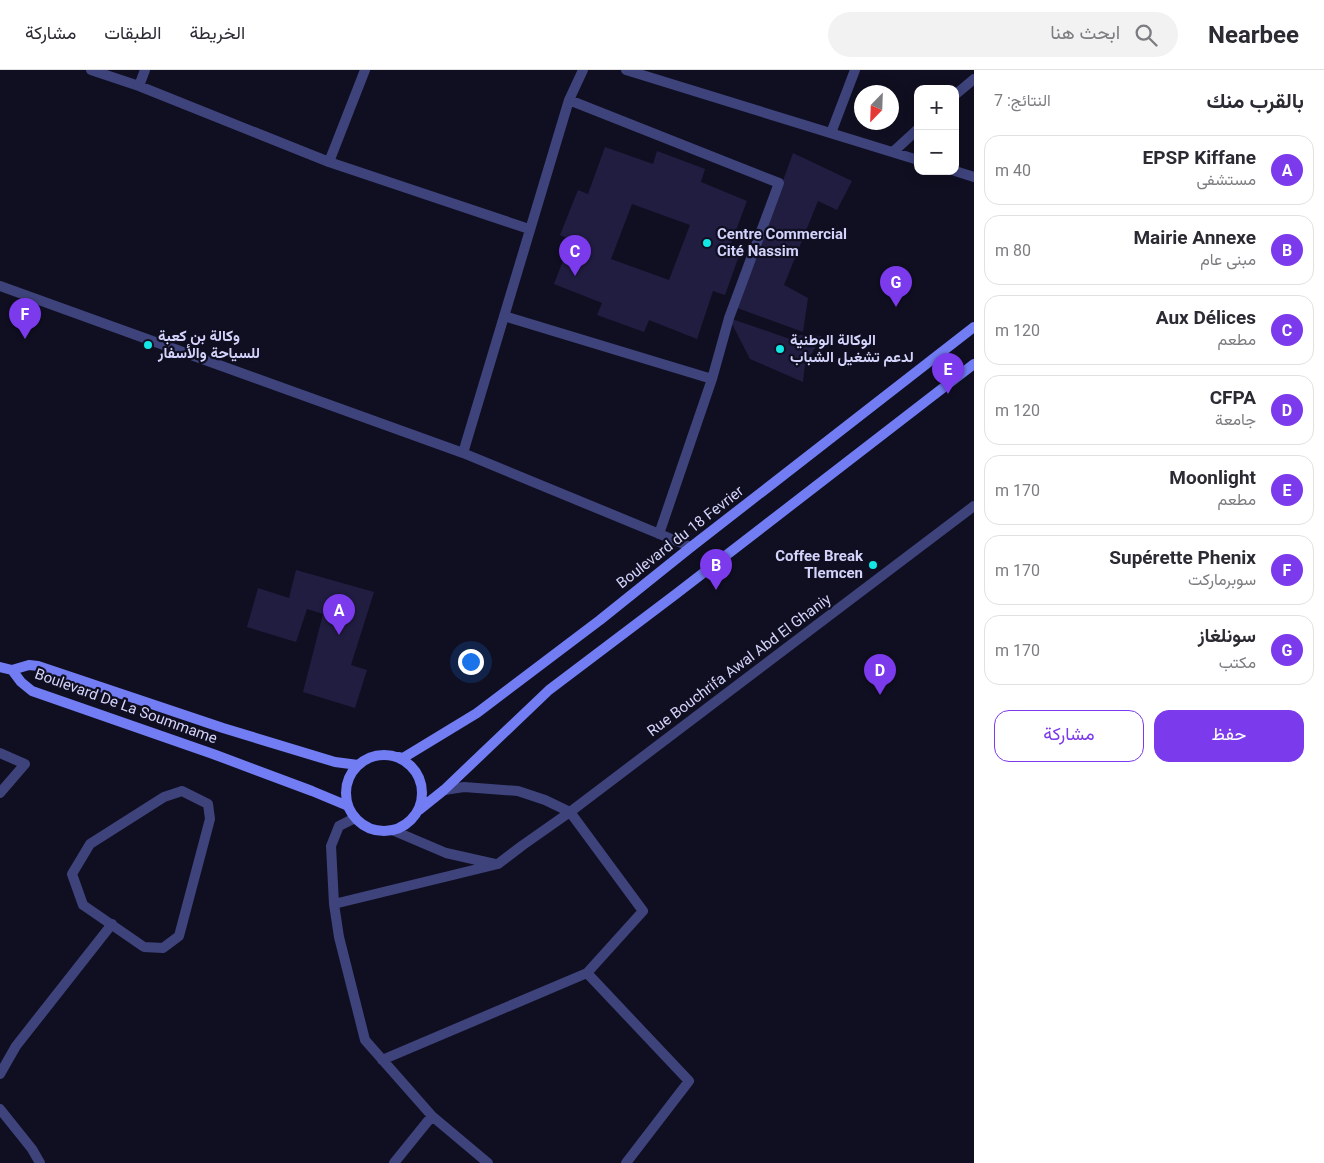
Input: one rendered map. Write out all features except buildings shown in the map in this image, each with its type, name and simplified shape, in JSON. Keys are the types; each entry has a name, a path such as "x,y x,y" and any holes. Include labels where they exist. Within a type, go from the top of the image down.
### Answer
{"main road":[{"name":"Boulevard du 18 Fevrier","path":"398,757 403,758 477,713 600,620 691,546 974,327"},
{"path":"419,810 422,787 419,777 414,768 398,757 387,754 376,755 358,765 351,774 347,784 346,795 348,806 355,818 372,829 382,831 403,826 444,790 549,690 974,364"},
{"name":"Boulevard De La Soummame","path":"348,806 312,790 32,690 21,682 12,670 20,666 38,666 223,728 335,762 358,765"},
{"path":"0,667 12,670"}],"street":[{"path":"92,70 139,86 329,162 529,229"},
{"path":"139,86 145,70"},
{"path":"329,162 365,70"},
{"path":"462,453 569,100 583,70"},
{"path":"626,70 914,159"},
{"path":"831,133 855,70"},
{"path":"959,92 974,79"},
{"path":"569,100 779,183 729,318 712,379 659,534"},
{"path":"893,152 917,130"},
{"path":"959,172 974,177"},
{"path":"0,286 462,453 691,546"},
{"path":"504,316 712,379"},
{"name":"Rue Bouchrifa Awal Abd El Ghaniy","path":"498,864 570,812 974,506"},
{"path":"0,753 25,764 0,793"},
{"path":"382,1060 587,973 643,911 570,812 545,800 518,791 464,787 444,790"},
{"path":"182,792 208,804 210,819 179,936 163,948 144,947 112,924 82,904 72,874 90,844 164,797 182,792"},
{"path":"355,818 339,826 331,846 334,904 339,937 365,1040 432,1116 488,1163"},
{"path":"392,830 446,853 498,864"},
{"path":"334,904 498,864"},
{"path":"0,1074 16,1046 112,924"},
{"path":"587,973 689,1081 626,1163"},
{"path":"0,1110 32,1149 40,1163"},
{"path":"394,1163 432,1116"}],"place":[{"name":"Centre Commercial Cité Nassim","path":"707,243"},
{"name":"Aux Délices","path":"575,276"},
{"name":"سونلغاز","path":"896,307"},
{"name":"Supérette Phenix","path":"25,339"},
{"name":"وكالة بن كعبة للسياحة والأسفار","path":"148,345"},
{"name":"الوكالة الوطنية لدعم تشغيل الشباب","path":"780,349"},
{"name":"Moonlight","path":"948,394"},
{"name":"Coffee Break Tlemcen","path":"873,565"},
{"name":"Mairie Annexe","path":"716,590"},
{"name":"EPSP Kiffane","path":"339,635"},
{"name":"CFPA","path":"880,695"}]}
